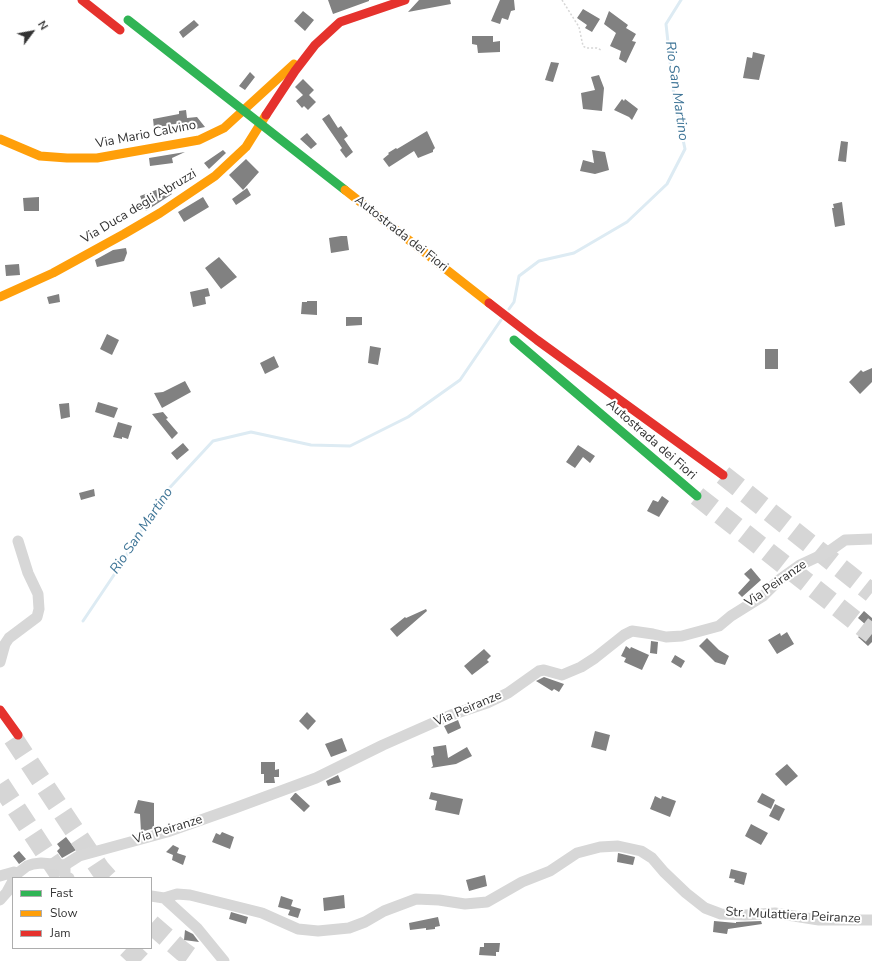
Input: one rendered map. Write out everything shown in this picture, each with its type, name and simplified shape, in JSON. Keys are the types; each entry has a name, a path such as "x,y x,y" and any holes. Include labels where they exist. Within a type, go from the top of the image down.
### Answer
{"main road":[{"path":"82,0 123,32"},
{"path":"314,44 340,22 405,0"},
{"name":"Autostrada dei Fiori","path":"125,17 537,340 723,475"},
{"name":"Via Duca degli Abruzzi","path":"0,297 46,276 124,234 160,213 215,176 246,147 314,44"},
{"name":"Via Mario Calvino","path":"0,139 40,156 67,158 97,158 199,140 224,128 314,44"},
{"path":"225,112 262,142"},
{"name":"Autostrada dei Fiori","path":"504,332 697,496"},
{"path":"0,710 15,737 0,719"}],"street":[{"name":"Via Peiranze","path":"64,865 79,856 167,832 316,778 383,745 451,715 488,703 508,692 539,671 544,670 562,675 581,667 624,635 632,631 666,637 682,636 719,626 731,616 763,596 779,580 800,565 828,552 845,540 872,539"},
{"path":"0,662 5,644 9,638 37,617 39,609 38,594 28,573 18,540"},
{"name":"Str. Mulattiera Peiranze","path":"164,898 177,894 190,895 262,913 298,929 318,931 349,928 365,922 384,911 416,899 439,900 465,904 487,902 522,882 550,871 577,853 600,847 618,846 641,852 652,858 686,893 705,908 721,914 745,915 775,913 819,920 872,920"},
{"path":"0,876 14,872 15,877 26,866 41,863 64,865 65,876 67,877"},
{"path":"0,900 7,892 12,883"},
{"path":"152,896 164,898 197,928 224,961"}],"path":[{"path":"562,0 579,27 581,41 584,47 601,50"}],"building":[{"path":"328,0 369,0 369,1 333,14"},
{"path":"419,0 450,0 451,4 408,12"},
{"path":"500,0 514,0 515,10 511,11 508,20 502,18 500,24 491,21"},
{"path":"583,9 600,19 592,32 585,28 587,25 577,18"},
{"path":"303,11 314,20 305,31 294,21"},
{"path":"609,11 628,25 626,28 636,34 632,41 636,42 626,63 619,59 621,51 610,46 616,33 604,24"},
{"path":"194,20 199,25 183,38 179,32"},
{"path":"472,36 493,36 493,42 500,41 500,52 478,53 477,45 472,44"},
{"path":"753,52 765,55 759,80 743,78 747,57 752,58"},
{"path":"551,62 559,63 553,82 545,80"},
{"path":"250,72 255,77 245,90 239,86"},
{"path":"599,75 604,88 602,111 583,109 581,93 595,90 591,77"},
{"path":"303,79 314,90 309,95 316,102 308,110 304,106 302,108 296,101 303,95 295,87"},
{"path":"622,99 624,101 625,99 638,109 632,120 614,110"},
{"path":"186,110 187,118 197,117 205,127 182,132 180,123 154,128 153,119 179,114 179,111"},
{"path":"329,114 338,128 341,126 348,136 344,139 353,152 346,158 340,150 342,148 322,119"},
{"path":"427,131 435,148 433,152 418,158 414,151 389,167 383,159 389,154 388,153"},
{"path":"307,133 317,144 311,149 300,139"},
{"path":"841,141 848,142 846,162 838,161"},
{"path":"223,150 226,153 209,169 204,163"},
{"path":"592,150 605,152 609,170 595,174 580,171 583,160 594,163"},
{"path":"185,152 172,158 173,163 150,166 149,158"},
{"path":"246,159 259,172 243,190 229,175"},
{"path":"164,187 167,194 171,192 172,194 146,211 140,196"},
{"path":"247,188 251,195 236,205 232,199"},
{"path":"39,197 39,211 24,211 23,198"},
{"path":"203,197 209,207 184,222 178,212"},
{"path":"842,202 845,225 835,227 832,208 834,208 833,204"},
{"path":"347,236 349,250 331,253 329,238"},
{"path":"126,248 127,253 124,261 97,267 95,260 113,250"},
{"path":"219,257 237,277 221,289 205,268"},
{"path":"19,264 20,275 6,276 5,265"},
{"path":"208,288 210,296 205,297 206,304 193,307 190,292"},
{"path":"59,294 60,302 49,304 47,297"},
{"path":"317,301 317,315 301,314 302,302"},
{"path":"346,317 362,317 362,325 346,326"},
{"path":"107,334 119,340 112,355 100,349"},
{"path":"370,346 381,348 378,365 368,363"},
{"path":"765,349 778,349 778,369 765,369"},
{"path":"274,356 279,367 265,374 260,363"},
{"path":"872,368 872,382 860,394 849,382 861,370 863,372"},
{"path":"185,381 191,392 162,408 154,393 163,392"},
{"path":"98,402 118,408 114,418 95,412"},
{"path":"69,403 70,417 61,419 59,404"},
{"path":"163,412 168,418 166,419 178,433 172,439 152,414"},
{"path":"118,422 132,426 128,439 113,437"},
{"path":"183,443 189,450 177,460 171,453"},
{"path":"578,445 595,456 590,463 583,457 575,468 566,462"},
{"path":"94,489 95,496 81,500 79,493"},
{"path":"662,496 669,501 659,517 647,511 653,500 658,502"},
{"path":"751,568 761,580 742,597 738,593 750,580 744,574"},
{"path":"426,609 427,611 397,637 390,629 405,617 406,618"},
{"path":"864,611 872,618 872,642 868,646 858,637 861,635 859,633 866,625 858,618"},
{"path":"787,632 794,644 777,654 768,640 780,633 781,636"},
{"path":"707,638 719,650 729,656 725,665 715,662 699,646"},
{"path":"651,641 658,642 657,654 650,653"},
{"path":"626,646 630,649 631,647 649,655 642,670 624,662 626,658 621,656"},
{"path":"484,649 491,656 487,660 489,662 472,675 464,666"},
{"path":"675,655 685,661 681,668 671,662"},
{"path":"544,677 564,684 559,692 554,689 552,691 536,681"},
{"path":"307,712 316,721 308,730 299,721"},
{"path":"458,720 461,728 448,734 444,726"},
{"path":"595,731 610,735 606,751 591,747"},
{"path":"342,738 347,751 331,757 325,744"},
{"path":"446,745 448,758 467,747 472,756 456,764 431,768 433,766 431,756 434,755 433,747"},
{"path":"261,762 275,762 275,770 279,769 279,777 274,777 275,783 264,783 264,774 261,774"},
{"path":"787,764 798,776 786,786 775,774"},
{"path":"338,775 341,782 328,786 326,781"},
{"path":"431,792 463,799 459,815 435,810 437,801 429,799"},
{"path":"295,793 310,806 304,812 290,799"},
{"path":"762,793 775,800 771,809 757,802"},
{"path":"655,796 661,799 662,796 676,801 670,817 650,809"},
{"path":"138,800 154,803 154,828 141,832 140,814 134,813"},
{"path":"775,804 785,809 779,821 769,816"},
{"path":"751,824 768,833 761,845 745,836"},
{"path":"222,832 234,837 230,849 212,842 216,833 220,835"},
{"path":"66,837 76,850 62,858 57,851 60,848 57,844"},
{"path":"173,845 179,848 177,853 186,856 183,865 172,860 173,855 166,852"},
{"path":"19,851 26,859 19,864 13,856"},
{"path":"618,853 635,857 633,865 617,862"},
{"path":"731,869 747,873 744,885 734,882 735,879 729,878"},
{"path":"485,875 487,886 469,891 466,880"},
{"path":"344,895 345,908 324,911 323,898"},
{"path":"281,896 293,900 291,906 301,909 298,918 288,915 290,910 278,907"},
{"path":"231,912 248,917 246,924 229,919"},
{"path":"438,917 440,926 435,927 435,929 426,930 426,928 410,930 409,923"},
{"path":"714,921 736,923 761,921 762,924 728,929 727,934 713,932"},
{"path":"185,930 193,934 199,942 184,940"},
{"path":"484,943 500,943 499,952 496,952 496,956 479,955 480,947 484,947"}],"waterway":[{"name":"Rio San Martino","path":"509,309 514,302 519,276 539,261 574,253 627,222 667,184 685,149 674,97 666,24 681,0"},
{"name":"Rio San Martino","path":"83,621 120,566 162,496 213,441 251,432 311,445 350,446 408,417 460,380 501,320"}],"tunnel":[{"path":"723,475 872,593"},
{"path":"697,496 872,634"},
{"path":"13,738 100,869 107,877"},
{"path":"0,784 61,877"},
{"path":"152,925 196,961"},
{"path":"128,949 141,961"}],"traffic: slow":[{"path":"0,139 40,156 67,158 97,158 199,140 224,128 294,64"},
{"path":"0,297 53,273 124,234 160,213 215,176 246,147 266,115"},
{"path":"345,190 489,303"}],"traffic: jam":[{"path":"82,0 120,30"},
{"path":"266,115 295,71 315,45 340,22 405,0"},
{"path":"489,303 537,340 723,475"},
{"path":"0,710 18,735"}],"traffic: fast":[{"path":"128,20 345,190"},
{"path":"514,340 697,496"}]}
